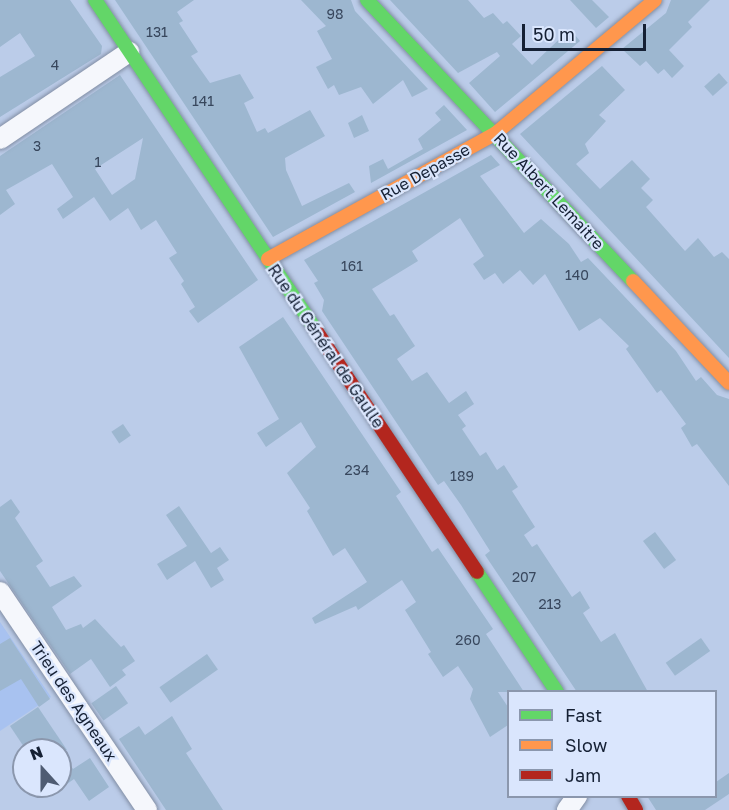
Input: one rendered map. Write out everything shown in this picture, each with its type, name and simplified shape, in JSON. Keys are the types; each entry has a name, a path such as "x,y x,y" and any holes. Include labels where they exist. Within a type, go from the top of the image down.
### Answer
{"street":[{"name":"Rue du Général de Gaulle","path":"95,0 556,690"},
{"name":"Rue Albert Lemaitre","path":"367,0 496,133 729,383"},
{"name":"Rue Depasse","path":"268,260 496,133 655,0"},
{"path":"0,140 129,52"},
{"name":"Trieu des Agneaux","path":"0,591 147,810"}],"shaded area":[{"path":"0,622 51,697 0,731"}],"building":[{"path":"0,0 70,0 102,46 101,54 0,117 0,77 35,56 20,33 0,47"},
{"path":"115,0 194,0 177,12 183,21 179,23 198,52 191,56 210,83 240,74 254,98 244,103 257,132 265,128 268,133 310,110 325,136 285,158 286,170 302,206 349,183 355,192 273,237"},
{"path":"301,0 351,0 355,11 428,89 412,97 403,80 373,104 361,87 339,95 334,85 328,89 316,67 332,59 317,31 326,26"},
{"path":"390,0 468,0 484,18 493,13 503,24 507,21 521,36 512,44 532,65 570,29 580,41 495,112 469,83 500,56 497,52 458,73"},
{"path":"570,0 592,0 609,17 596,28"},
{"path":"671,0 710,0 688,22 692,27 669,50 684,66 672,78 664,69 658,74 646,61 640,66 622,49 666,13"},
{"path":"602,66 625,90 599,115 606,121 585,144 589,153 576,164 600,189 632,160 650,179 641,188 653,200 646,207 685,251 698,238 714,257 722,252 729,259 729,358 520,134"},
{"path":"719,73 728,83 713,96 704,86"},
{"path":"120,75 258,280 198,323 189,311 195,307 181,284 184,281 169,258 177,253 156,220 141,230 128,208 110,221 94,197 63,219 57,209 73,197 52,164 6,190 15,204 0,215 0,156","holes":["143,138 135,179 112,195 95,169"]},
{"path":"444,105 467,130 371,183 369,166 383,159 388,169 423,149 418,139 441,120 435,113"},
{"path":"362,115 369,131 354,138 348,123"},
{"path":"491,155 500,165 480,176 524,233 541,219 569,244 581,262 588,258 676,351 696,381 701,377 717,395 729,399 729,486 697,444 692,447 681,428 686,424 661,390 657,393 626,349 629,346 600,318 579,331 545,274 533,285 520,270 503,284 495,273 484,280 473,264 484,256 460,218 412,251 418,261 372,289 390,316 394,314 415,346 397,359 412,381 427,372 449,403 466,391 474,404 458,415 466,426 462,429 480,456 486,452 497,470 504,465 518,487 512,491 535,527 524,535 532,547 537,544 572,597 580,591 590,608 583,613 601,642 615,633 647,690 576,690 485,555 490,551 461,505 444,481 438,485 322,311 324,300 314,283 318,281 304,260"},
{"path":"283,317 401,492 396,496 432,552 438,548 493,629 486,634 523,690 498,692 507,706 507,726 490,737 470,699 473,689 458,666 443,677 428,654 431,652 405,610 416,602 402,580 358,610 356,606 315,624 312,618 367,582 345,548 333,556 307,511 310,508 287,473 316,447 301,422 266,447 257,433 279,419 239,347"},
{"path":"123,424 131,436 119,443 111,432"},
{"path":"11,499 20,512 15,518 43,561 36,566 50,587 74,576 82,586 52,607 66,630 81,624 83,628 95,619 121,647 124,645 135,661 122,670 126,675 110,687 91,659 70,674 0,571 0,507"},
{"path":"179,506 211,553 220,547 229,560 217,568 224,580 211,588 195,561 167,580 157,564 187,546 166,515"},
{"path":"655,532 676,560 664,569 643,541"},
{"path":"10,638 50,699 39,707 21,679 0,691 0,644"},
{"path":"701,638 710,651 675,676 666,663"},
{"path":"207,654 218,670 170,703 159,687"},
{"path":"116,686 128,703 103,720 91,703"},
{"path":"38,707 59,738 18,738 10,726"},
{"path":"172,716 192,749 186,753 223,810 166,810 119,739 139,726 145,735"},
{"path":"90,758 109,787 89,801 74,779 72,780 72,768"},
{"path":"729,773 729,794 705,810 656,810 648,798 717,798 717,781"}],"traffic: fast":[{"path":"95,0 315,329"},
{"path":"367,0 633,281"},
{"path":"477,572 556,690"}],"traffic: slow":[{"path":"268,259 496,133 655,0"},
{"path":"633,281 729,383"}],"traffic: jam":[{"path":"315,329 477,572"},
{"path":"629,798 636,810"}]}
